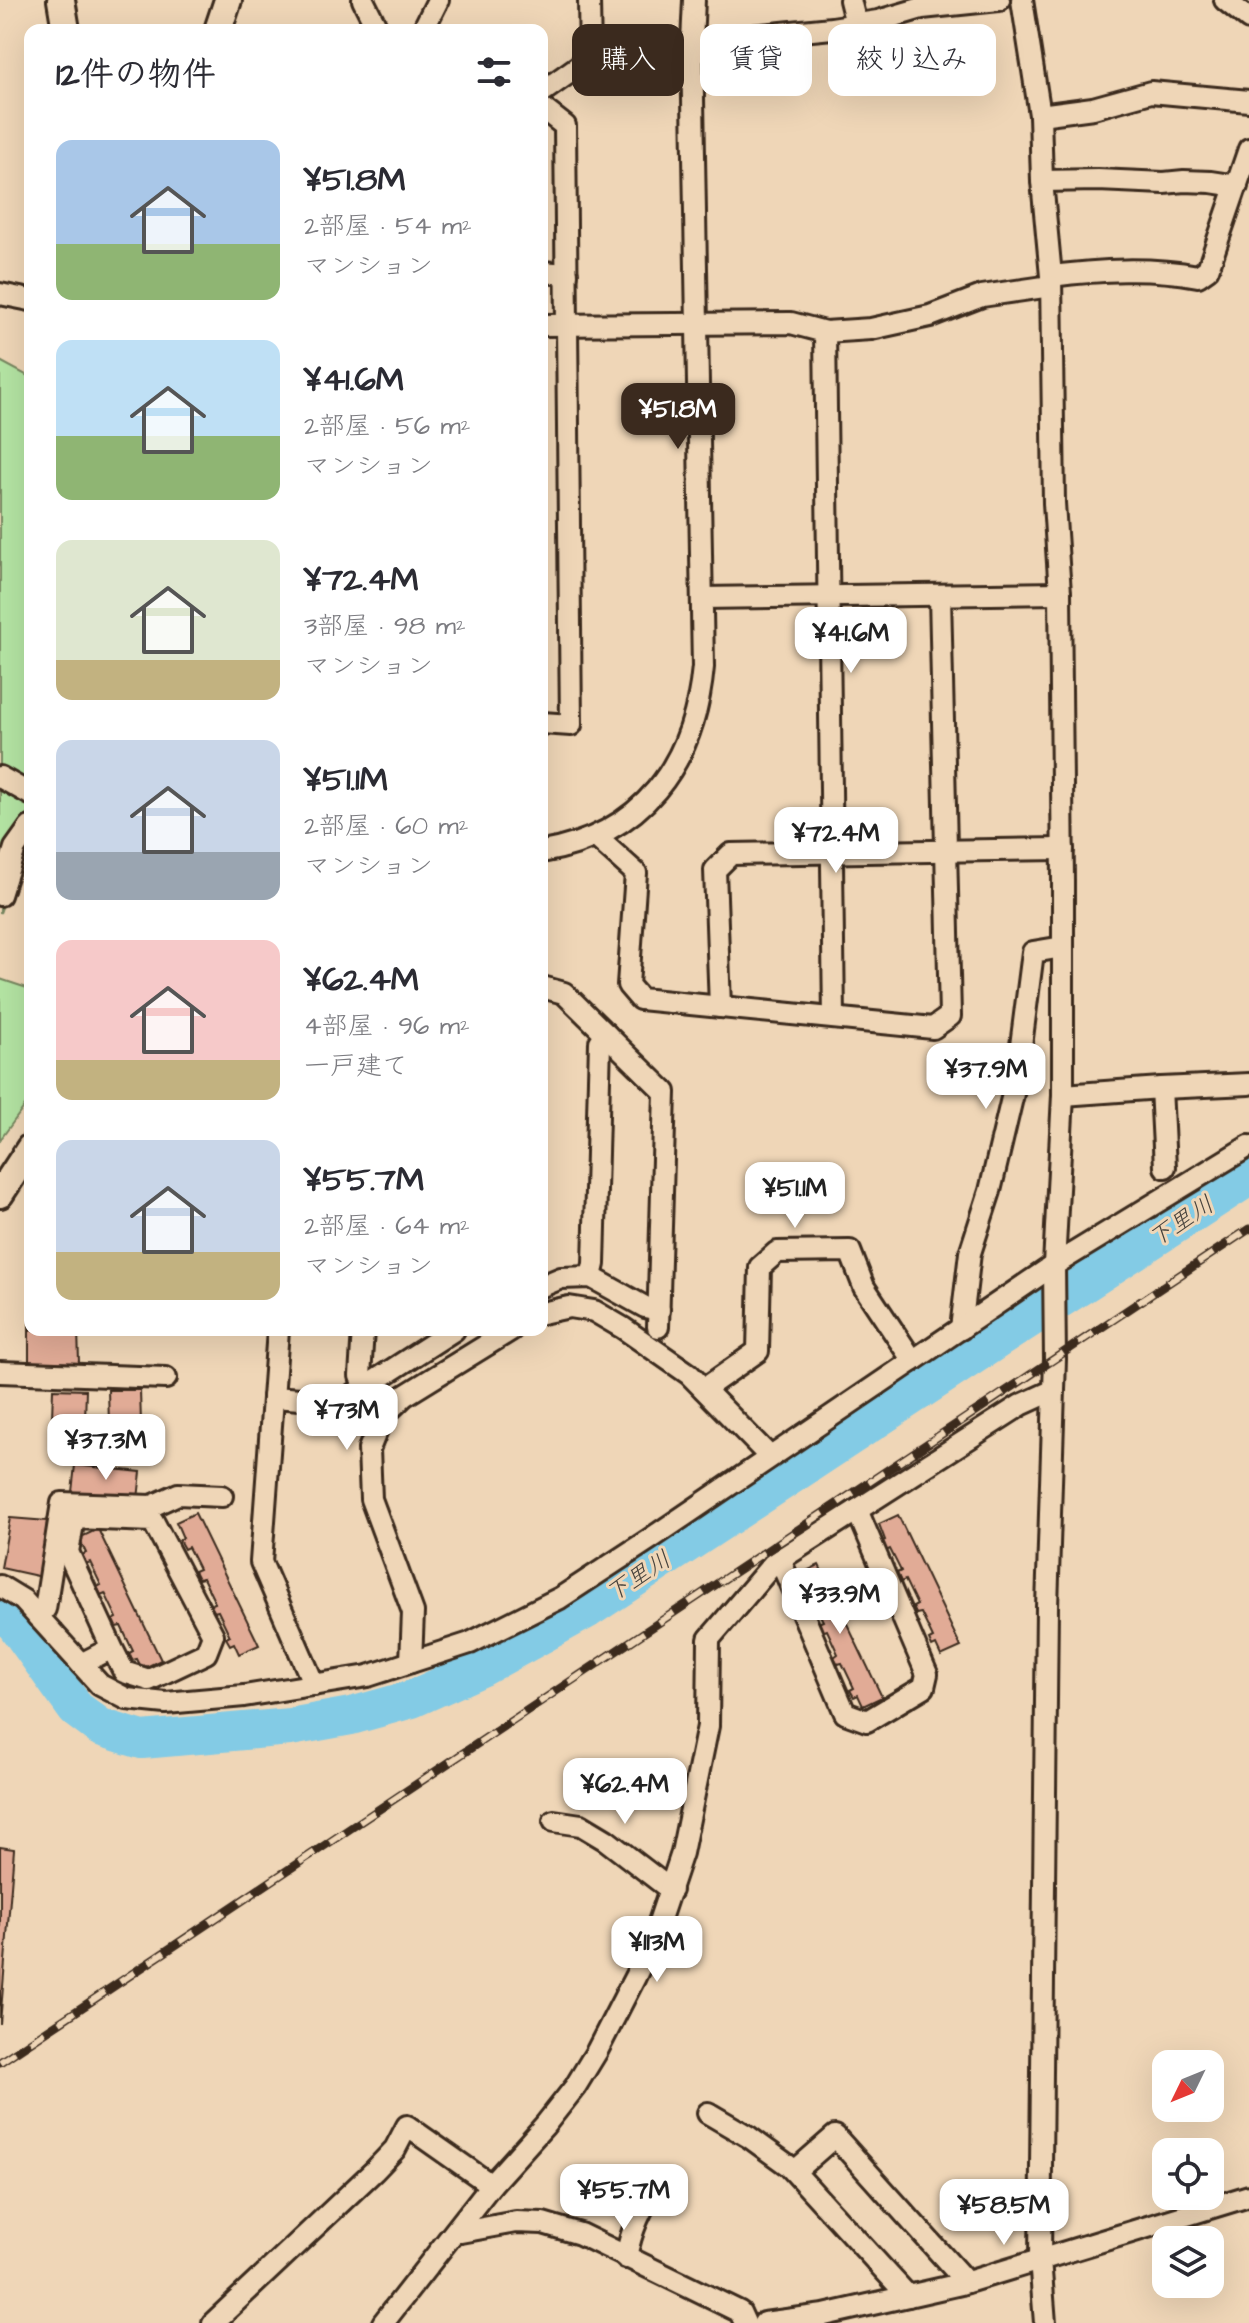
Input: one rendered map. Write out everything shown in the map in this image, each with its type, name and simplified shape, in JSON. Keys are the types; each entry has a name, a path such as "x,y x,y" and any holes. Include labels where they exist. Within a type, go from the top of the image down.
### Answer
{"main road":[{"path":"61,0 65,24"},
{"path":"220,24 228,0"},
{"path":"0,1194 24,1157"}],"street":[{"path":"363,0 370,24"},
{"path":"426,24 438,0"},
{"path":"589,0 589,24"},
{"path":"548,851 596,837 630,817 656,792 676,763 690,733 700,699 703,667 692,42 694,0"},
{"path":"850,0 856,24 922,8 999,0"},
{"path":"1022,0 1040,115 1051,281 1054,503 1060,593 1063,849 1063,1095 1054,1270 1054,1390 1047,1607 1040,2259 1045,2323"},
{"path":"1225,0 1249,19"},
{"path":"684,43 828,27"},
{"path":"548,88 572,71"},
{"path":"1040,115 1093,108 1151,92 1249,101"},
{"path":"548,113 565,126 571,725 548,723"},
{"path":"548,325 791,323 825,332 871,329 930,316 982,296 1051,281 1127,270 1170,271 1198,276 1208,269 1249,149"},
{"path":"1042,181 1184,181 1237,186"},
{"path":"548,272 567,274"},
{"path":"0,294 24,299"},
{"path":"825,332 834,1018"},
{"path":"702,598 1060,593"},
{"path":"596,837 636,873 628,985 640,999 933,1028 950,1016 940,596"},
{"path":"0,777 24,791"},
{"path":"0,895 15,848 24,835"},
{"path":"720,1007 715,870 731,854 1063,849"},
{"path":"961,1329 970,1253 990,1191 1017,1077 1033,952 1063,947"},
{"path":"548,989 564,993 665,1092 659,1319 645,1307 591,1277 561,1278 548,1283"},
{"path":"591,1277 594,1264 600,1042 606,1034"},
{"path":"1063,1095 1249,1084"},
{"path":"1161,1088 1165,1167"},
{"path":"0,1586 23,1600 100,1685 127,1699 166,1703 244,1696 314,1685 368,1676 470,1643 560,1598 961,1329 1249,1146"},
{"path":"704,1389 758,1351 760,1267 777,1252 850,1251 864,1287 913,1361"},
{"path":"548,1312 569,1307 594,1311 623,1328 689,1374 770,1457"},
{"path":"278,1336 261,1562 314,1685"},
{"path":"363,1336 360,1376 365,1387"},
{"path":"273,1397 342,1402 442,1336"},
{"path":"411,1662 413,1612 371,1499 369,1449 382,1417 404,1396 501,1336"},
{"path":"0,1372 166,1378"},
{"path":"383,2323 491,2185 545,2125 582,2075 635,1977 654,1937 682,1853 708,1726 709,1639 773,1564 1021,1405 1054,1390"},
{"path":"38,1617 45,1609 62,1503 152,1506 178,1494 222,1496"},
{"path":"780,1560 845,1713 867,1721 924,1687 927,1674 857,1510"},
{"path":"74,1518 153,1521 213,1635 206,1653 149,1680 124,1672 112,1648 68,1552 74,1518"},
{"path":"81,1664 112,1648"},
{"path":"554,1821 581,1825 606,1840 671,1890"},
{"path":"708,2113 749,2137 795,2171 908,2296"},
{"path":"213,2323 374,2171 395,2149 407,2126 491,2185"},
{"path":"795,2171 835,2136 966,2282"},
{"path":"626,2258 630,2236 642,2206 657,2186"},
{"path":"764,2323 824,2315 966,2282 1249,2196"},
{"path":"457,2230 543,2223 580,2234 740,2312 745,2323"}],"green space":[{"path":"0,361 24,374 24,858 0,913"},
{"path":"0,979 24,987 24,1107 0,1140"}],"building":[{"path":"29,1336 78,1336 79,1363 29,1362"},
{"path":"53,1389 86,1390 84,1449 51,1448"},
{"path":"108,1390 140,1390 142,1456 110,1457"},
{"path":"75,1465 141,1472 138,1499 72,1492"},
{"path":"195,1513 259,1645 239,1654 234,1643 230,1645 226,1638 230,1636 218,1611 214,1612 210,1605 215,1603 203,1578 198,1579 194,1571 199,1569 188,1547 184,1549 179,1540 183,1538 176,1522"},
{"path":"898,1515 961,1647 941,1656 936,1645 932,1647 929,1640 933,1638 921,1613 916,1614 913,1607 917,1605 905,1580 901,1582 897,1573 901,1571 890,1549 886,1551 881,1541 885,1540 879,1524"},
{"path":"10,1518 47,1521 42,1577 1,1568"},
{"path":"98,1529 161,1660 142,1669 137,1659 132,1660 129,1653 133,1651 121,1626 116,1627 113,1620 117,1618 105,1593 101,1595 97,1587 101,1585 90,1562 86,1564 82,1555 86,1553 79,1538"},
{"path":"819,1565 882,1697 863,1706 858,1695 854,1697 850,1690 854,1688 842,1663 838,1664 834,1657 838,1654 827,1630 822,1632 818,1623 823,1621 812,1599 808,1601 803,1591 807,1589 800,1574"},
{"path":"0,1847 14,1849 0,2024"}],"waterway":[{"name":"下里川","path":"0,1614 13,1621 76,1709 100,1727 142,1740 290,1727 351,1716 412,1699 481,1668 588,1609 1249,1177"}],"railway":[{"path":"0,2062 1249,1229"}]}
